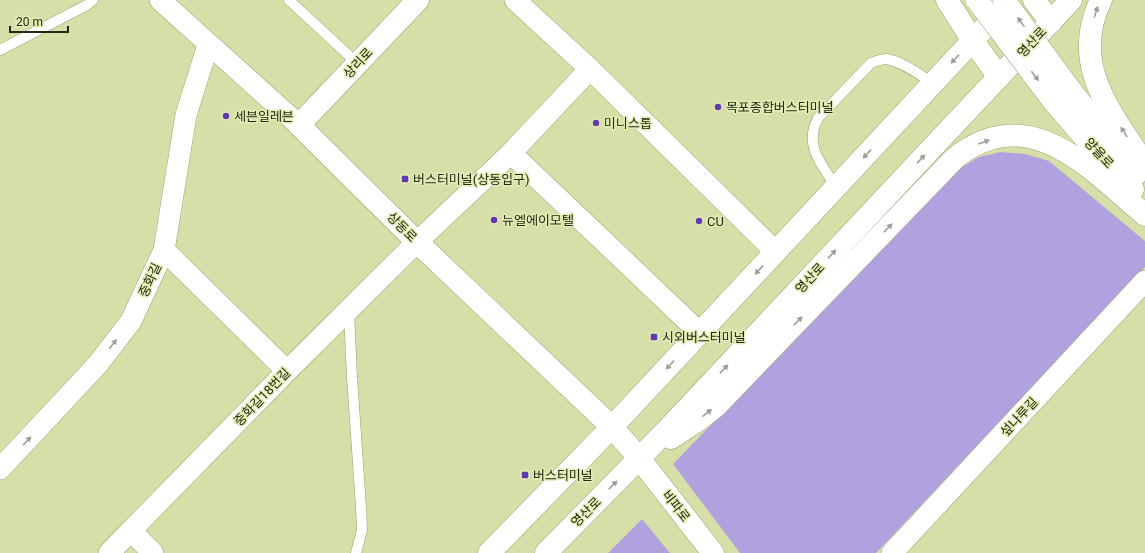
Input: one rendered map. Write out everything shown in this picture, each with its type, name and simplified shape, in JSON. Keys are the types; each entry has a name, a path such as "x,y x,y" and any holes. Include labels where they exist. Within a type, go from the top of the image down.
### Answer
{"street":[{"name":"상동로","path":"160,0 299,125 417,242 612,427 639,458"},
{"name":"상리로","path":"299,125 418,0"},
{"path":"515,0 590,69 776,252"},
{"path":"947,0 973,41 999,77"},
{"path":"977,0 1062,95"},
{"path":"1004,0 1062,95"},
{"path":"488,553 612,427 1011,0"},
{"path":"1034,0 1050,22"},
{"name":"영산로","path":"546,553 639,458 1071,0"},
{"path":"1101,0 1097,8 1089,41 1089,56 1092,70 1106,103 1145,165"},
{"name":"중화길","path":"0,469 98,364 131,321 164,250 186,115 208,44"},
{"name":"중화길18번길","path":"108,553 348,310 511,153 590,69"},
{"name":"양을로","path":"1062,95 1145,186"},
{"name":"양을로","path":"1062,95 1092,146 1145,202"},
{"path":"639,458 697,421 716,406 955,158 966,149 997,137 1011,135 1028,136 1045,141 1074,156 1145,215"},
{"path":"511,153 700,333"},
{"path":"164,250 288,371"},
{"name":"섶나루길","path":"892,553 1145,281"},
{"name":"비파로","path":"639,458 713,553"},
{"path":"131,531 153,553"}],"lane":[{"path":"0,50 87,5 93,0"},
{"path":"289,0 358,64"},
{"path":"297,8 304,0"},
{"path":"836,187 819,160 814,148 812,136 814,125 818,118 872,64 879,60 886,59 896,62 933,83"},
{"path":"348,310 362,530 356,553"}],"shaded area":[{"path":"1001,152 1025,154 1049,161 1145,241 1145,267 876,553 740,553 673,464 959,169 979,157"},
{"path":"642,519 670,553 608,553"}],"place":[{"name":"목포종합버스터미널","path":"718,107"},
{"name":"세븐일레븐","path":"226,116"},
{"name":"미니스톱","path":"596,123"},
{"name":"버스터미널(상동입구)","path":"405,179"},
{"name":"뉴엘에이모텔","path":"494,220"},
{"name":"CU","path":"699,221"},
{"name":"시외버스터미널","path":"654,337"},
{"name":"버스터미널","path":"525,475"}]}
